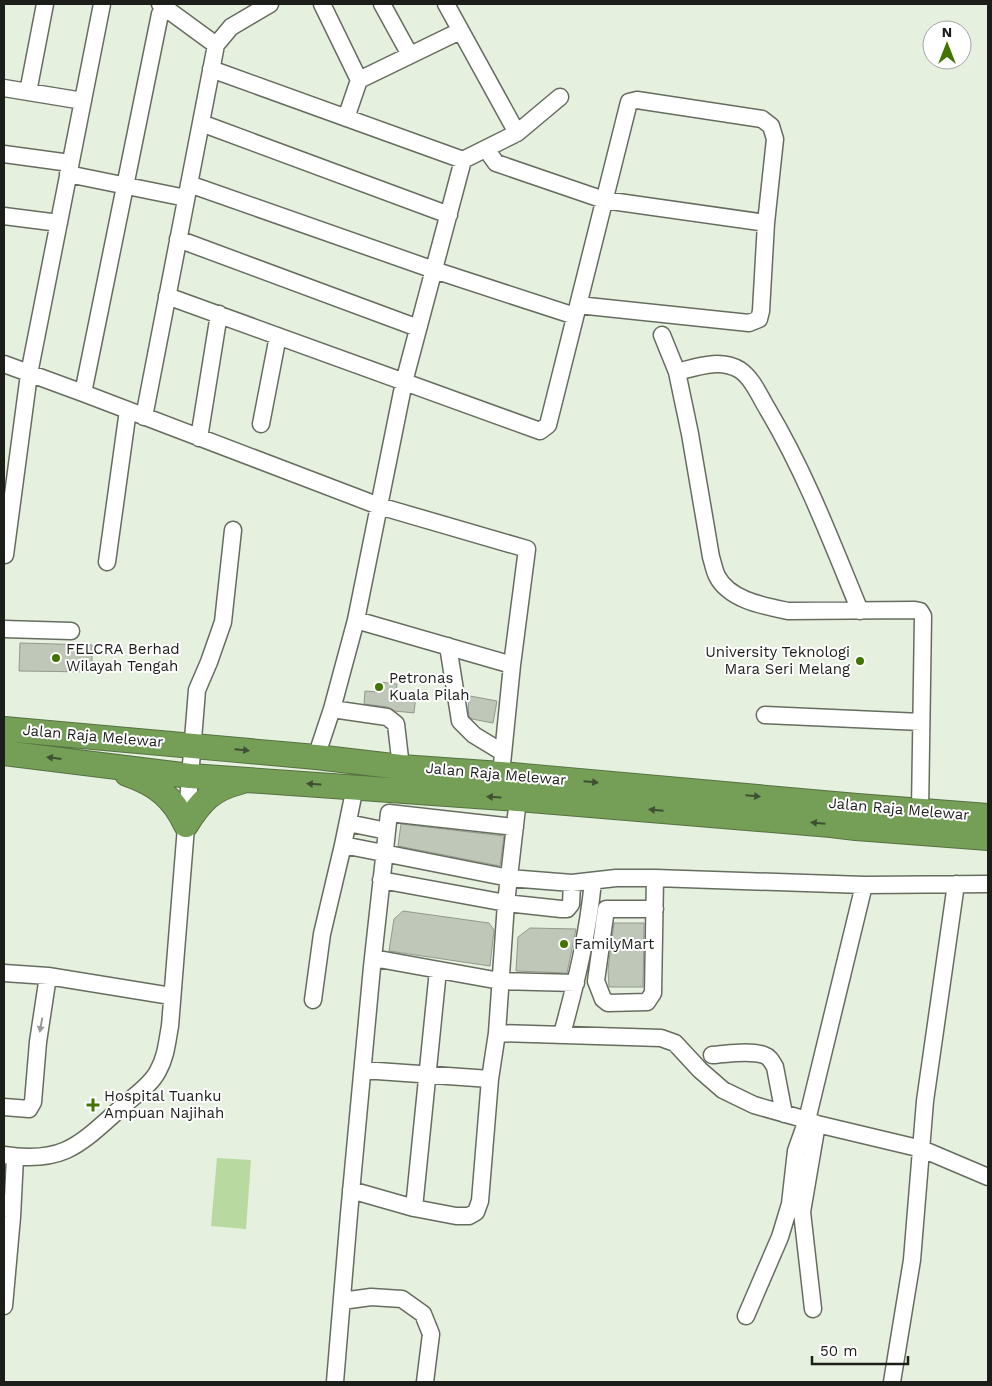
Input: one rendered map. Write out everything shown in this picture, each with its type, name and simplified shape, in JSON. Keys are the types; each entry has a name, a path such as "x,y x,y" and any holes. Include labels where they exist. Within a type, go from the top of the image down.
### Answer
{"highway":[{"name":"Jalan Raja Melewar","path":"4,729 193,745 401,767 502,762 857,817 886,830 988,838"},
{"name":"Jalan Raja Melewar","path":"4,753 190,776 518,799 831,824 857,817 920,811 988,816"},
{"path":"102,764 150,783 168,797 182,815 186,825"},
{"path":"186,825 202,801 214,791 227,785 254,780"}],"street":[{"path":"28,92 45,4"},
{"path":"5,555 29,374 102,4"},
{"path":"144,417 216,45 231,27 270,4"},
{"path":"322,4 359,80 346,118"},
{"path":"382,4 410,55"},
{"path":"446,4 517,133"},
{"path":"83,393 160,14 164,5 216,45"},
{"path":"359,80 460,31"},
{"path":"211,69 463,160 517,133 560,97"},
{"path":"4,88 83,101"},
{"path":"4,154 126,185 188,191 434,270 576,310 749,323 759,319 761,311 766,222 775,138 771,126 762,119 637,100 628,102 576,310 548,425 540,431 168,296"},
{"path":"201,123 449,215"},
{"path":"486,149 496,163 604,200 766,222"},
{"path":"316,757 332,709 356,620 404,382 463,160"},
{"path":"4,216 58,223"},
{"path":"178,239 418,328"},
{"path":"199,438 219,314"},
{"path":"662,335 677,372 692,444 711,557 717,576 730,593 767,607 788,611 915,610 920,611 923,616 920,811 926,822 947,836"},
{"path":"261,424 278,336"},
{"path":"4,364 379,506 527,550 502,762"},
{"path":"677,372 713,364 725,364 739,370 751,381 790,447 860,611"},
{"path":"108,562 128,410"},
{"path":"4,1306 12,1217 9,1156 51,1156 67,1150 86,1139 146,1086 157,1073 164,1060 170,1026 197,690 223,622 233,530"},
{"path":"356,620 512,665"},
{"path":"4,630 71,631"},
{"path":"448,646 460,721 502,762"},
{"path":"332,709 387,717 396,724 401,767"},
{"path":"765,714 921,722"},
{"path":"312,1000 322,934 355,787"},
{"path":"352,1190 414,1208 456,1216 468,1216 476,1212 480,1201 490,1079 497,1033 508,878 518,799"},
{"path":"886,830 910,820 920,811"},
{"path":"335,1382 373,958 389,813 515,827"},
{"path":"348,823 387,831"},
{"path":"343,845 508,878 572,883 616,878 655,878 864,886 988,884"},
{"path":"655,878 655,909 653,993 647,1002 608,1003 603,999 596,981 606,909 655,909"},
{"path":"381,880 506,903 561,909 567,909 571,904 572,883"},
{"path":"562,1034 576,984 587,930 593,881"},
{"path":"892,1382 912,1260 922,1149 924,1101 956,884"},
{"path":"813,1309 796,1208 796,1151 812,1122 864,886"},
{"path":"373,958 500,981 576,984"},
{"path":"414,1208 438,970"},
{"path":"4,973 48,976 172,996"},
{"path":"4,1107 25,1109 29,1108 33,1102 38,1042 48,976"},
{"path":"497,1033 661,1038 668,1040 675,1043 700,1070 723,1090 754,1105 812,1122 922,1149 988,1177"},
{"path":"712,1055 749,1053 764,1055 771,1060 775,1067 784,1114"},
{"path":"363,1070 490,1079"},
{"path":"746,1316 780,1237 796,1208"},
{"path":"342,1301 372,1298 402,1299 423,1314 431,1334 425,1382"}],"green space":[{"path":"217,1158 251,1160 246,1229 211,1226"}],"building":[{"name":"FELCRA Berhad Wilayah Tengah","path":"20,643 92,645 92,672 19,671"},
{"path":"379,682 397,684 396,694 416,695 414,713 364,704 365,691 378,692"},
{"path":"470,696 497,701 493,723 472,719 469,716"},
{"path":"401,824 504,836 500,866 398,846"},
{"path":"403,911 489,923 494,930 490,966 389,951 394,919"},
{"path":"614,923 644,923 643,987 609,987 608,969"},
{"path":"530,928 576,929 567,973 516,971 518,937"}],"place":[{"name":"FELCRA Berhad Wilayah Tengah","path":"56,658"},
{"name":"University Teknologi Mara Seri Melang","path":"860,661"},
{"name":"Petronas Kuala Pilah","path":"379,687"},
{"name":"FamilyMart","path":"564,944"},
{"name":"Hospital Tuanku Ampuan Najihah","path":"93,1105"}]}
